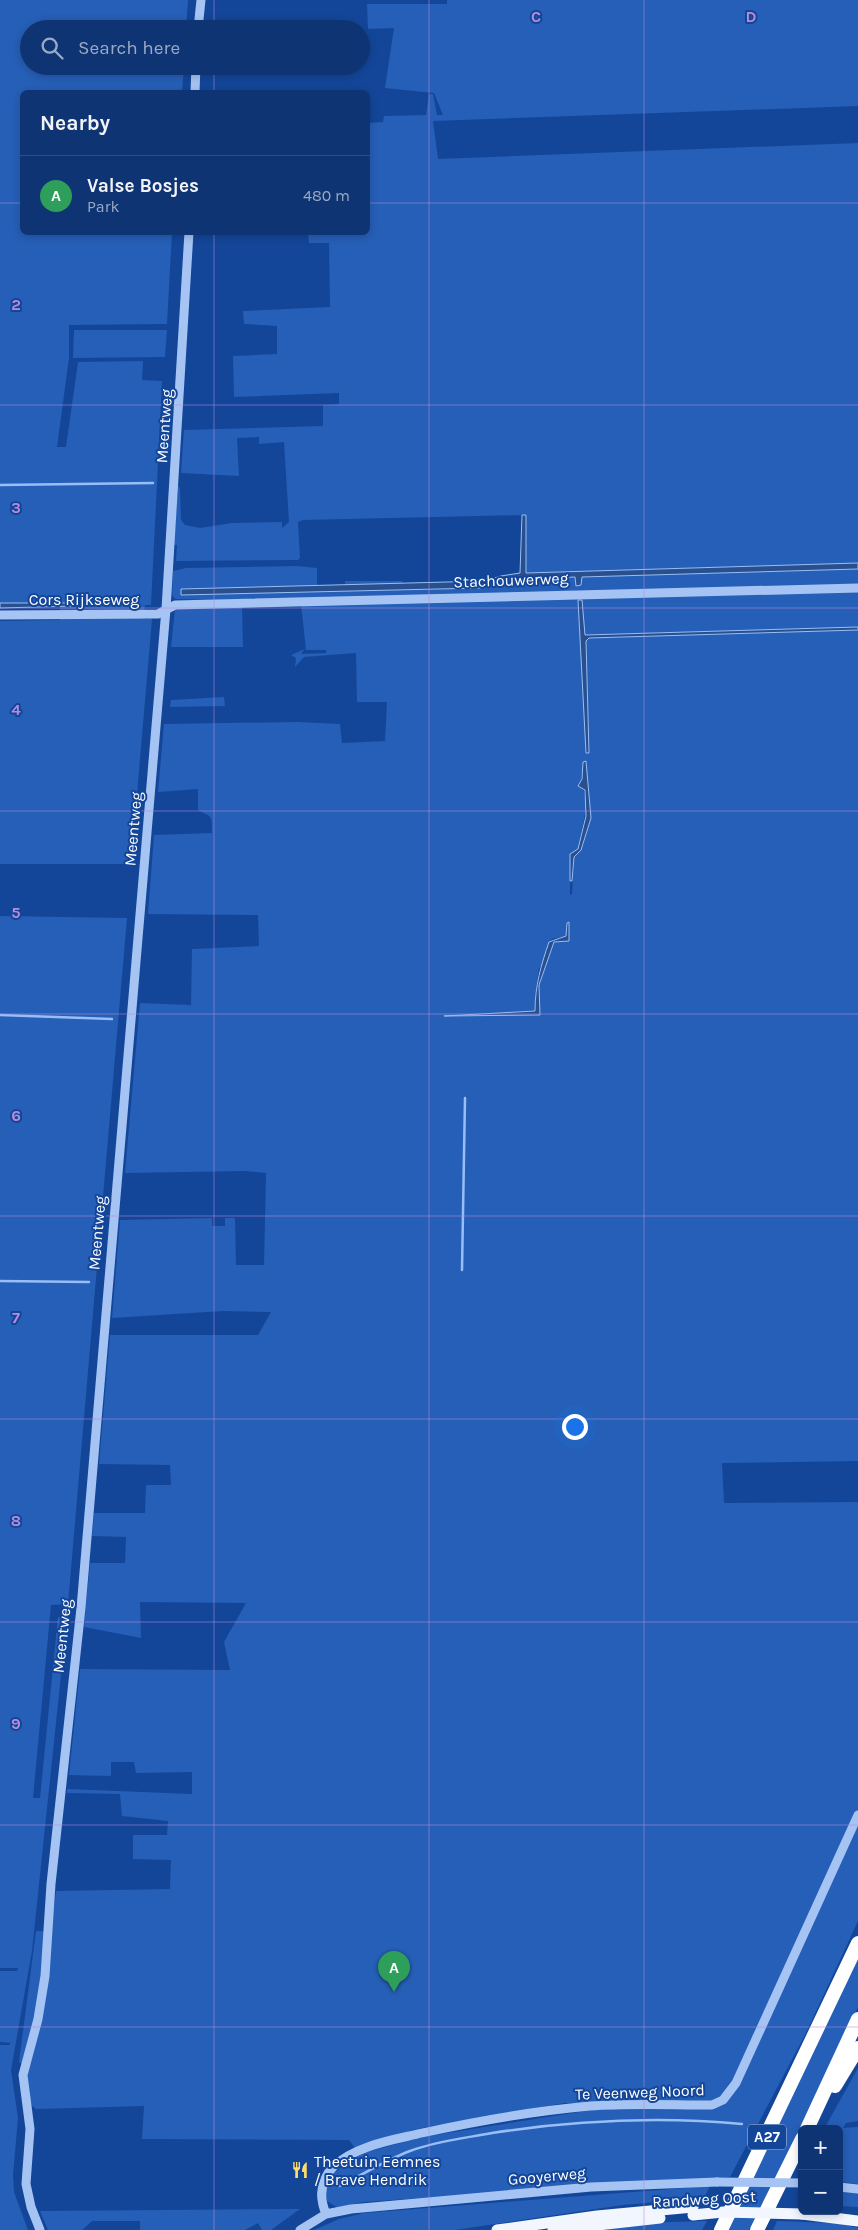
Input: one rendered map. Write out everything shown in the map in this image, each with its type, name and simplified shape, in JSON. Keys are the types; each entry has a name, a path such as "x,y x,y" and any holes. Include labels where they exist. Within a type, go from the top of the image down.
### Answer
{"highway":[{"name":"A27","path":"721,2230 858,1943"},
{"name":"A27","path":"809,2125 858,2019"},
{"name":"A27","path":"810,2125 858,2048"},
{"name":"A27","path":"757,2230 798,2147"}],"main road":[{"name":"Randweg Oost","path":"553,2230 693,2211"},
{"name":"Randweg Oost","path":"497,2230 597,2216 693,2211 798,2211"},
{"path":"843,2211 858,2212"},
{"name":"Randweg Oost","path":"824,2215 858,2221"}],"street":[{"path":"199,20 200,0"},
{"path":"195,90 196,75"},
{"name":"Meentweg","path":"40,2230 30,2208 26,2184 30,2129 23,2075 38,2019 45,1976 51,1884 81,1608 166,610 189,235"},
{"name":"Stachouwerweg","path":"166,610 175,605 185,604 858,588"},
{"name":"Cors Rijkseweg","path":"0,615 158,614 166,610"},
{"name":"Te Veenweg Noord","path":"326,2214 321,2196 324,2180 334,2166 360,2150 393,2140 504,2117 591,2106 712,2105 723,2100 736,2083 858,1815"},
{"name":"Gooyerweg","path":"300,2230 326,2214 351,2209 581,2188 717,2182 798,2183"},
{"path":"843,2187 858,2189"}],"shaded area":[{"path":"0,0 188,0 187,20 20,20 20,75 183,75 182,90 20,90 20,235 172,235 167,324 69,325 69,358 57,447 66,447 78,362 143,361 142,380 162,381 151,605 145,605 143,619 152,619 131,864 0,864 0,621 60,620 60,607 74,606 75,603 0,603"},
{"path":"447,0 858,0 858,106 433,121 438,159 858,143 858,563 526,573 526,515 303,520 298,522 300,558 298,560 176,561 177,545 174,545 178,486 180,488 181,520 185,525 200,528 232,523 282,522 282,528 289,522 284,442 259,444 259,437 237,438 239,476 181,473 184,430 323,426 323,405 339,404 339,393 234,397 233,356 277,354 277,326 244,324 243,311 330,307 329,243 309,243 308,235 370,235 370,123 383,122 384,116 426,115 429,94 433,94 437,115 443,115 434,93 385,88 394,28 370,29 367,4 447,4"},
{"path":"74,330 167,330 165,357 73,358"},
{"path":"522,515 526,515 526,573 858,563 858,569 582,577 581,585 576,586 575,577 504,580 480,588 181,595 181,589 485,581 520,573"},
{"path":"297,566 317,568 317,587 181,589 181,594 447,589 487,586 504,580 575,577 577,586 581,585 581,577 858,569 858,585 217,600 175,599 172,595 173,571 186,568"},
{"path":"345,581 402,581 403,585 345,586"},
{"path":"858,591 858,627 584,635 582,600 586,753 589,753 586,640 589,638 858,630 858,1461 722,1463 724,1503 858,1502 858,1811 733,2083 720,2098 710,2103 565,2103 426,2127 378,2139 355,2148 349,2140 142,2139 144,2106 36,2109 30,2104 27,2067 19,2062 36,1931 51,1931 56,1891 170,1889 171,1860 133,1859 133,1835 167,1835 168,1821 122,1816 120,1794 67,1793 67,1789 192,1794 192,1772 136,1773 134,1762 111,1762 111,1776 69,1775 80,1669 230,1670 224,1642 246,1603 140,1602 141,1638 84,1627 90,1563 125,1563 126,1537 92,1536 94,1513 145,1513 146,1485 171,1485 170,1465 99,1464 110,1335 258,1335 271,1312 223,1311 112,1318 120,1220 212,1218 212,1226 225,1226 225,1218 235,1218 236,1265 264,1265 266,1173 246,1171 125,1173 140,1003 191,1005 192,949 259,946 258,915 148,914 154,835 212,833 210,817 198,810 198,789 158,792 164,724 297,722 340,724 342,743 385,741 387,702 357,702 356,653 304,657 295,667 296,658 291,655 305,649 301,654 326,653 326,650 306,650 301,604","holes":["583,762 586,762 591,818 581,850 574,857 572,894 570,895 570,854 578,849 587,804 581,781","567,923 569,941 554,942 539,985 540,1015 447,1016 535,1011 539,969 545,961 549,942 552,939 566,936"]},
{"path":"578,600 582,600 585,635 858,627 858,630 589,638 586,641 589,753 586,753"},
{"path":"0,603 75,603 75,606 0,608"},
{"path":"242,606 243,647 171,647 175,609"},
{"path":"224,697 225,706 170,707 171,700"},
{"path":"586,761 591,818 581,850 574,857 572,881 570,881 570,854 578,849 586,816 585,790 578,786 582,779 583,762"},
{"path":"0,916 127,918 68,1604 51,1605 33,1798 40,1798 58,1617 67,1618 32,1951 11,2070 18,2118 13,2175 14,2192 28,2230 0,2230 0,2045 9,2045 11,2043 0,2042 0,1971 17,1971 18,1968 0,1968"},
{"path":"569,922 569,941 554,942 539,985 540,1015 444,1016 535,1011 539,976 549,942 566,936 567,923"},
{"path":"858,1819 858,1921 806,2033 730,2177 363,2202 338,2208 327,2201 325,2187 334,2173 358,2154 428,2136 598,2109 723,2104 738,2087"},
{"path":"858,1951 858,2007 803,2125 798,2125 798,2135 749,2230 729,2230"},
{"path":"858,2068 858,2121 846,2123 843,2128 843,2125 826,2125"},
{"path":"858,2127 858,2184 843,2182 843,2128"},
{"path":"710,2186 704,2198 623,2205 455,2230 314,2230 339,2219 364,2213"},
{"path":"843,2191 858,2192 858,2207 843,2206"},
{"path":"300,2209 271,2230 262,2230 258,2223 245,2230 140,2230 140,2221 92,2221 82,2230 48,2230 40,2211"},
{"path":"707,2221 702,2230 574,2230 636,2223"},
{"path":"777,2221 838,2223 858,2228 858,2230 773,2230"}],"waterway":[{"path":"0,485 153,483"},
{"path":"0,1015 112,1019"},
{"path":"462,1270 465,1098"},
{"path":"0,1281 89,1282"},
{"path":"339,2186 410,2151 441,2142 492,2133 586,2122 679,2120 742,2124"}],"place":[{"name":"Valse Bosjes","path":"394,1992"},
{"name":"Theetuin Eemnes / Brave Hendrik","path":"300,2170"}]}
